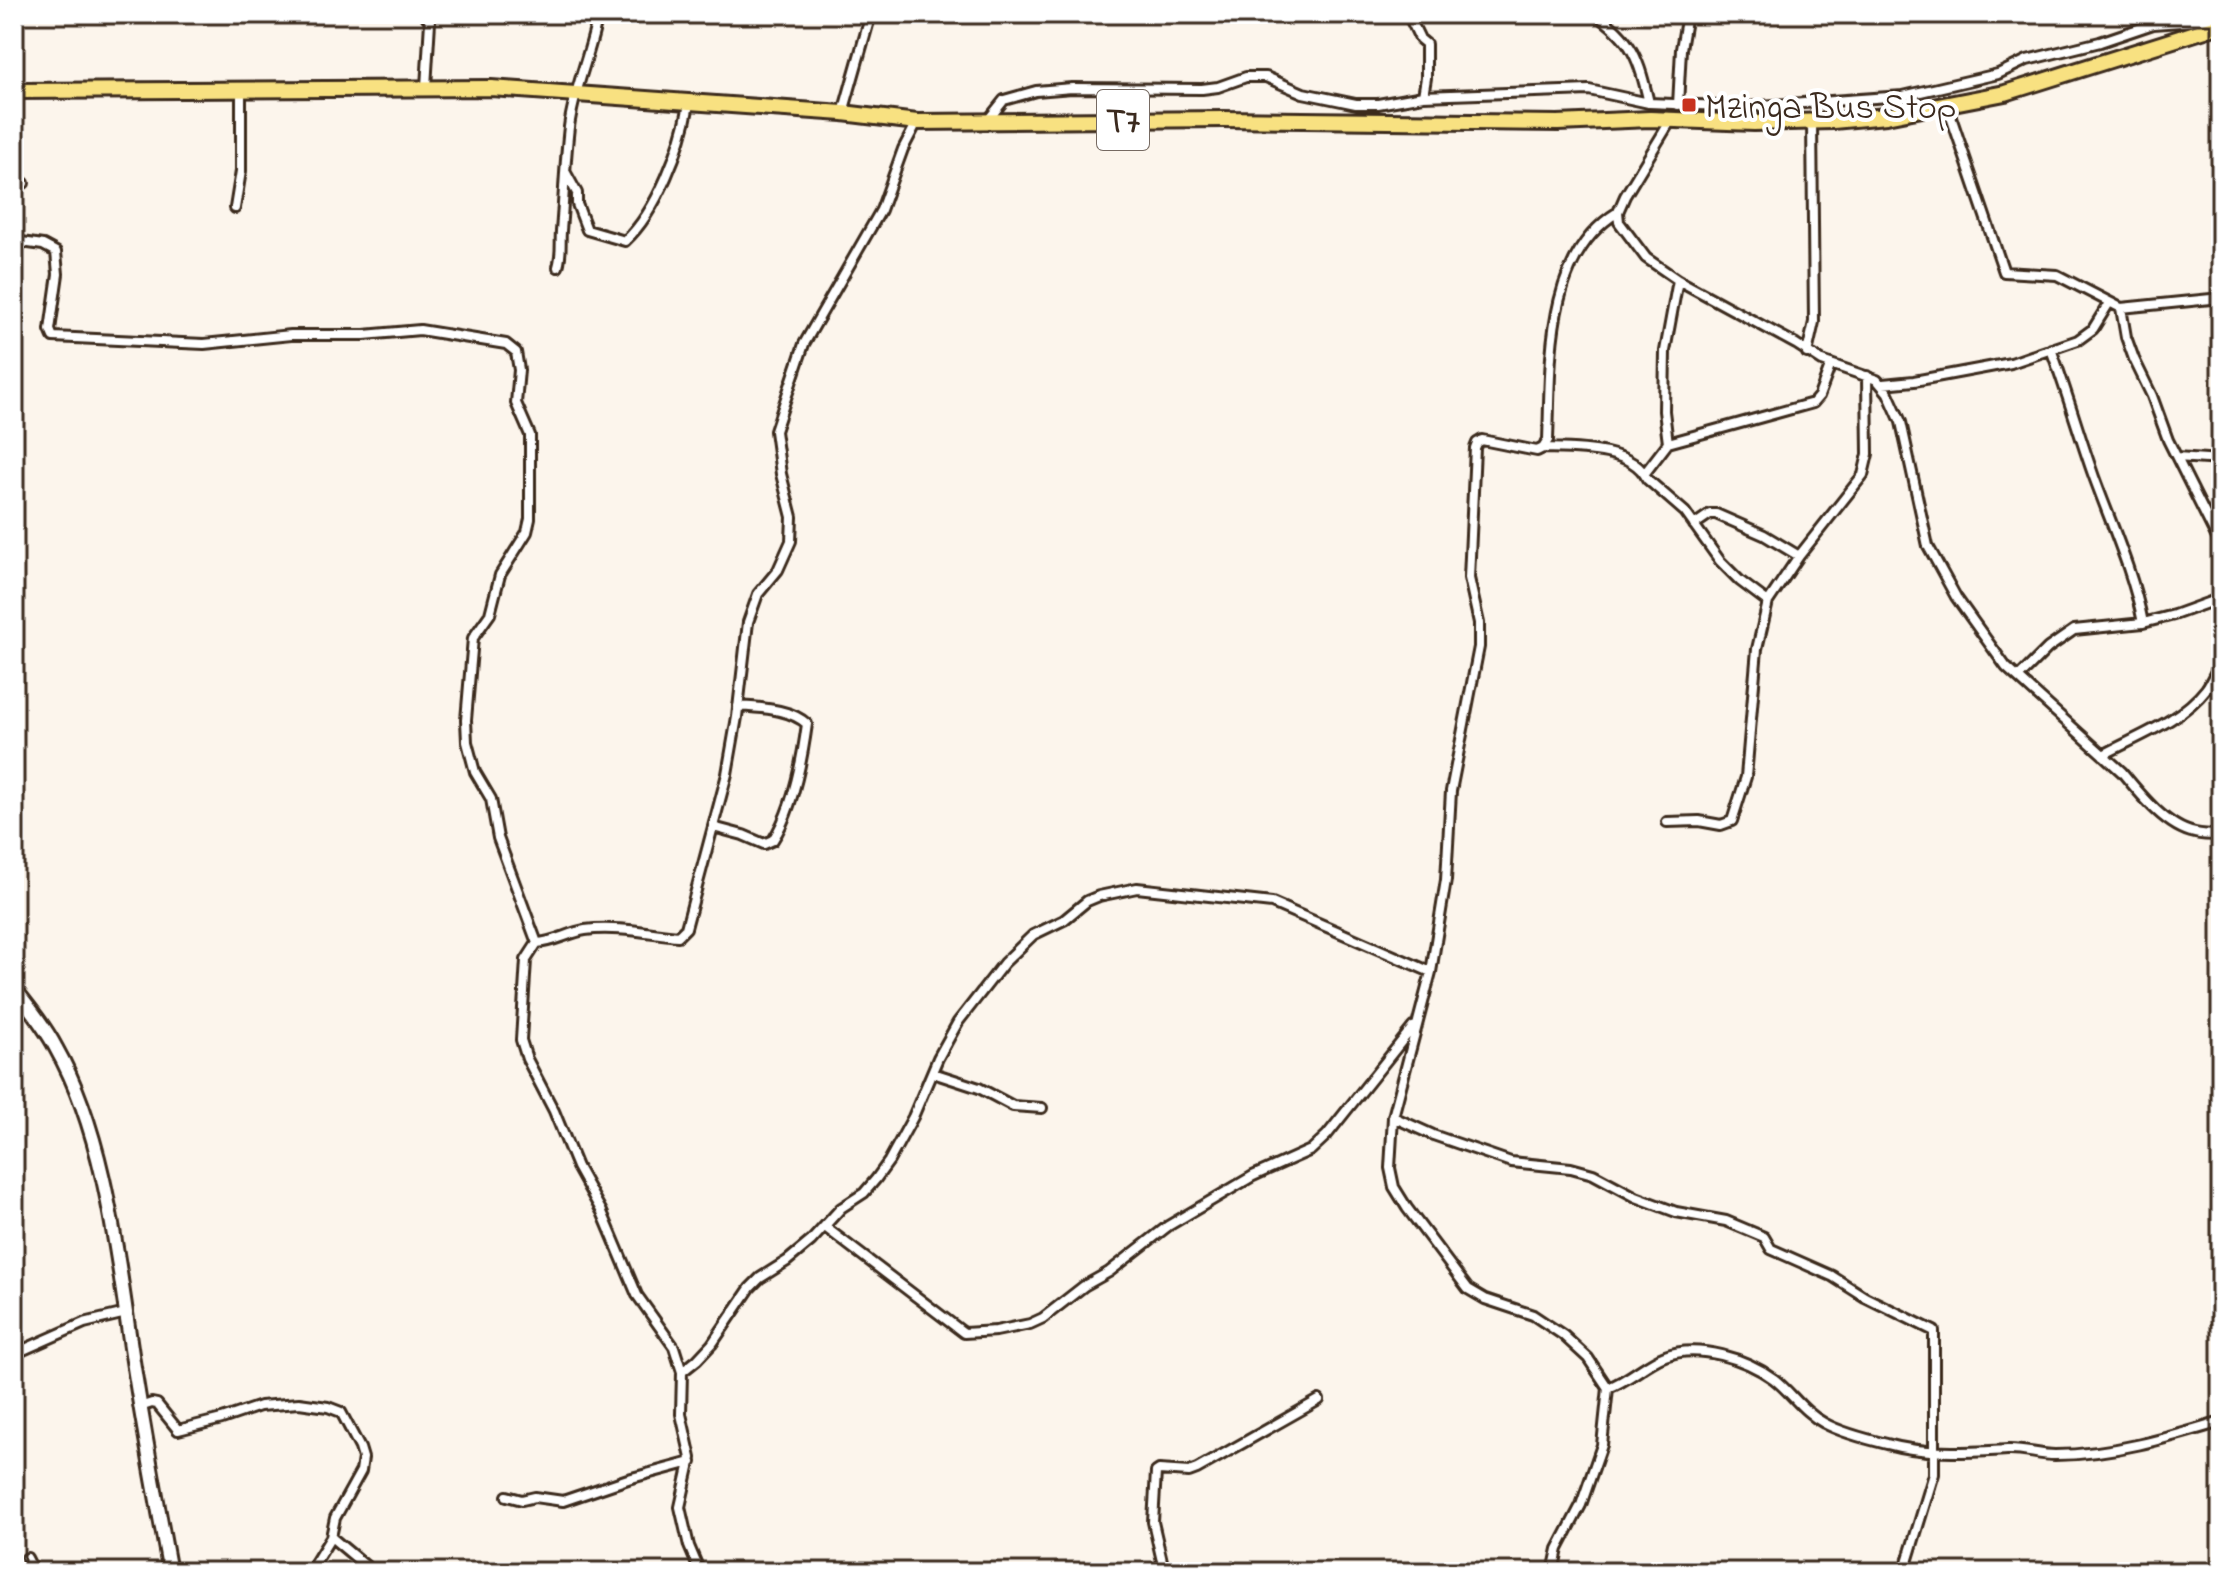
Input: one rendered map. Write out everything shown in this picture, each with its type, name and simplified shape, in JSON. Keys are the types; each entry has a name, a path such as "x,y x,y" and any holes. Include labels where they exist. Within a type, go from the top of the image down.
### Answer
{"highway":[{"name":"T7","path":"14,91 491,88 843,113 917,122 1448,120 1558,123 1671,119 1754,123 1886,116 2005,93 2221,25"}],"main road":[{"path":"14,988 56,1047 73,1083 111,1214 140,1407 170,1572"}],"street":[{"path":"426,87 428,18 438,14"},
{"path":"558,267 562,254 560,239 565,172 574,94 586,64 598,14"},
{"path":"843,113 871,14"},
{"path":"1408,14 1420,39 1426,44 1423,96"},
{"path":"1595,14 1630,45 1642,71 1649,103"},
{"path":"1678,105 1681,49 1687,14"},
{"path":"988,120 1004,100 1036,91 1072,88 1202,89 1246,77 1266,77 1303,93 1356,104 1378,104 1423,96 1589,90 1649,103 1746,107 1903,96 1998,74 2027,60 2100,42 2153,24 2209,20 2221,15"},
{"path":"235,208 241,171 241,90"},
{"path":"565,172 577,193 577,204 587,230 625,241 639,226 666,177 689,104"},
{"path":"1947,105 2004,272 2057,275 2121,308 2221,298"},
{"path":"1671,119 1633,182 1618,212 1619,222 1646,258 1678,280 1831,364 1883,384 2011,363 2086,336 2109,303"},
{"path":"1807,353 1814,322 1812,121"},
{"path":"700,1572 689,1546 680,1507 691,1462 681,1414 682,1372 674,1347 637,1295 597,1201 577,1167 554,1111 527,1059 521,1040 523,979 527,955 537,943 591,930 639,930 678,936 683,933 690,917 727,774 743,654 754,604 787,554 791,541 792,517 781,474 775,431 804,344 881,210 903,149 917,122"},
{"path":"14,183 24,183"},
{"path":"1543,448 1548,440 1552,346 1559,297 1583,243 1606,219 1618,212"},
{"path":"14,241 43,245 56,252 58,274 50,330 53,337 204,344 291,335 364,335 420,330 506,344 516,352 519,370 516,403 530,435 530,519 527,532 500,575 490,614 473,638 466,720 467,742 475,772 491,799 498,838 537,943"},
{"path":"1668,443 1664,411 1665,351 1678,280"},
{"path":"2121,308 2134,359 2221,546"},
{"path":"2051,349 2071,401 2087,458 2136,585 2143,623"},
{"path":"1645,473 1668,443 1813,403 1819,396 1831,364"},
{"path":"1667,822 1699,821 1721,825 1732,821 1746,777 1757,649 1768,602 1799,556 1863,475 1868,454 1867,376"},
{"path":"1883,384 1901,422 1928,546 1956,597 1985,640 2006,667 2168,818 2195,833 2221,835"},
{"path":"1553,1572 1558,1549 1581,1505 1602,1445 1608,1388 1588,1358 1563,1335 1533,1315 1485,1299 1468,1289 1394,1187 1390,1168 1393,1117 1431,972 1446,880 1451,791 1479,647 1479,623 1469,578 1477,443 1482,440 1537,451 1543,448 1602,451 1626,460 1645,473 1647,479 1685,512 1720,561 1740,581 1768,602"},
{"path":"2177,457 2221,460"},
{"path":"1694,525 1710,514 1716,514 1764,535 1799,556"},
{"path":"2018,678 2048,648 2074,630 2143,623 2221,598"},
{"path":"2103,755 2187,708 2208,687 2221,661"},
{"path":"713,827 764,844 773,840 786,815 803,754 807,724 803,720 774,709 738,706"},
{"path":"682,1372 712,1344 750,1288 767,1272 787,1261 841,1208 864,1193 889,1161 958,1022 1004,963 1022,943 1064,920 1087,901 1137,888 1272,903 1431,972"},
{"path":"825,1227 968,1335 1030,1324 1109,1272 1168,1226 1253,1176 1318,1144 1416,1023"},
{"path":"933,1073 979,1088 1013,1106 1042,1108"},
{"path":"1393,1117 1433,1135 1511,1162 1571,1168 1593,1174 1636,1197 1676,1212 1726,1221 1764,1237 1771,1249 1832,1276 1886,1308 1934,1331 1932,1483 1904,1572"},
{"path":"14,1354 84,1323 126,1313"},
{"path":"1608,1388 1628,1380 1666,1355 1709,1352 1725,1355 1776,1380 1800,1407 1825,1424 1889,1445 1934,1452 2010,1450 2054,1455 2085,1453 2133,1446 2221,1422"},
{"path":"1159,1572 1162,1561 1153,1522 1156,1472 1189,1472 1197,1469 1319,1400"},
{"path":"140,1407 157,1404 178,1430 260,1406 299,1403 336,1409 360,1448 363,1458 361,1471 335,1518 331,1537 310,1571"},
{"path":"507,1496 522,1500 535,1497 563,1501 691,1462"},
{"path":"331,1537 373,1572"},
{"path":"27,1558 34,1572"}],"place":[{"name":"Mzinga Bus Stop","path":"1689,105"}]}
